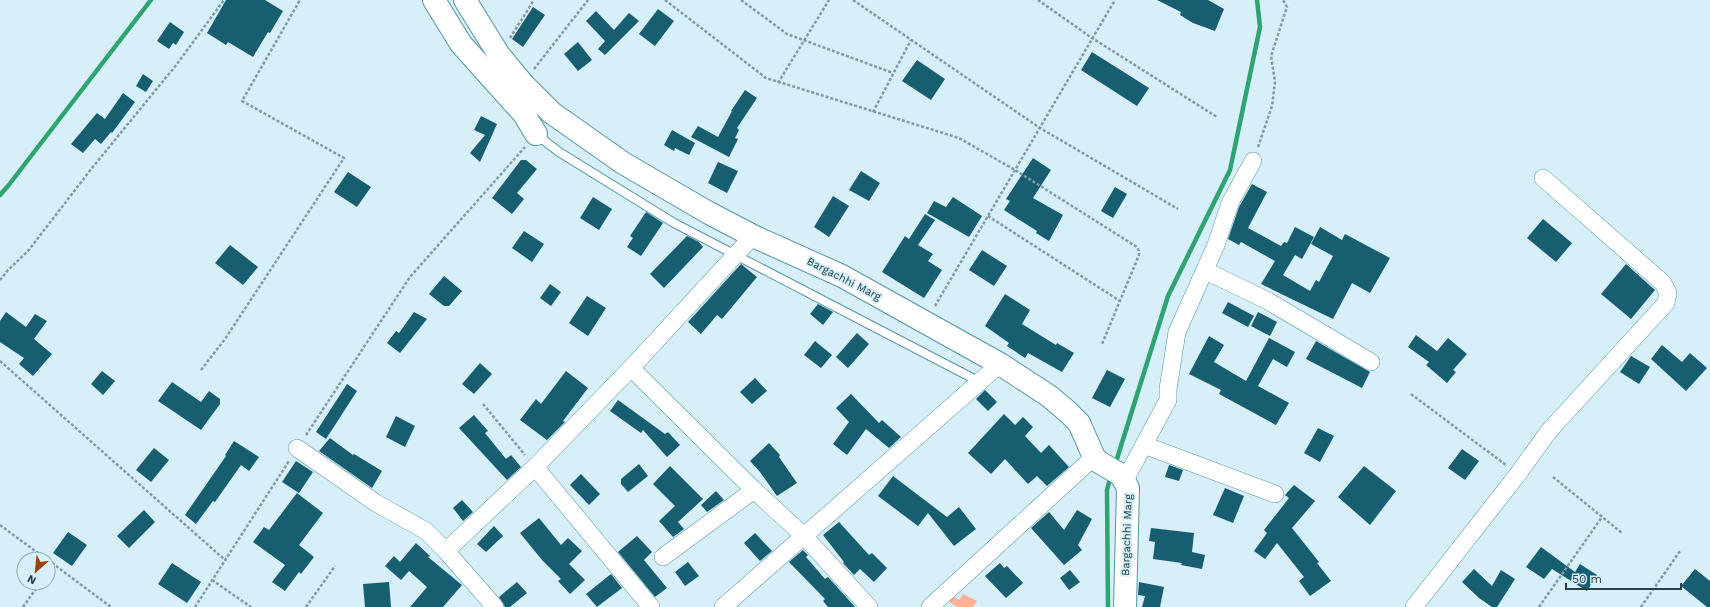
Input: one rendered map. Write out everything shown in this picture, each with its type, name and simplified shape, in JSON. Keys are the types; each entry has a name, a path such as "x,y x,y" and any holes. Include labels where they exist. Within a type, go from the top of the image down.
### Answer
{"street":[{"path":"434,0 461,44 524,114 536,134"},
{"name":"Bargachhi Marg","path":"465,0 499,55 523,84 552,113 623,162 709,213 753,236 842,276 1000,364 1049,396 1068,412 1079,424 1096,460"},
{"path":"930,607 1096,460 1123,477 1144,445 1168,400 1168,389 1177,332 1189,302 1206,271 1230,203 1254,161"},
{"path":"1414,607 1518,474 1548,431 1666,303 1668,293 1663,283 1543,178"},
{"path":"446,551 534,467 631,368 753,236"},
{"path":"1206,271 1268,301 1371,362"},
{"path":"723,607 805,537 1000,364"},
{"path":"631,368 754,490 805,537 869,607"},
{"path":"1144,445 1275,494"},
{"path":"297,448 376,503 426,531 446,551 495,607"},
{"path":"534,467 651,607"},
{"name":"Bargachhi Marg","path":"1123,477 1128,488 1125,607"},
{"path":"663,557 754,490"}],"lane":[{"path":"536,134 559,152 667,219 734,256 980,382"}],"path":[{"path":"0,280 28,251 92,168 177,64 224,0"},
{"path":"201,370 225,339 344,158 242,101 300,0"},
{"path":"499,55 534,0"},
{"path":"523,84 588,0"},
{"path":"665,0 766,78 778,83 959,138 1014,170 1137,247 1139,250 1120,302 1102,344"},
{"path":"741,0 787,34 893,73"},
{"path":"778,83 828,0"},
{"path":"853,0 1040,128 1178,209"},
{"path":"1038,0 1092,38 1217,117"},
{"path":"926,322 1115,0"},
{"path":"1254,161 1272,106 1275,82 1271,56 1287,7 1283,0"},
{"path":"872,112 911,40"},
{"path":"195,607 297,448 410,277 536,134"},
{"path":"988,216 1120,302"},
{"path":"0,361 225,560"},
{"path":"1411,394 1518,474"},
{"path":"483,404 534,467"},
{"path":"1552,477 1622,533"},
{"path":"1539,607 1602,517"},
{"path":"0,525 35,551"},
{"path":"1642,607 1680,551"},
{"path":"56,566 111,607"},
{"path":"306,607 335,566"},
{"path":"212,580 251,607"},
{"path":"23,607 34,591"}],"shaded area":[{"path":"963,594 977,601 973,607 957,607 948,601 952,595 959,600"}],"building":[{"path":"226,0 265,0 283,11 253,57 228,42 226,45 207,33"},
{"path":"1157,0 1208,0 1224,9 1215,31 1193,23 1180,15 1181,12"},
{"path":"533,7 545,15 523,47 512,39"},
{"path":"658,9 674,21 655,46 639,34"},
{"path":"596,11 614,30 629,13 639,21 605,55 598,49 605,41 586,21"},
{"path":"170,22 184,32 176,45 173,43 169,49 157,41"},
{"path":"578,42 592,60 578,71 564,54"},
{"path":"1092,52 1149,88 1137,106 1081,70"},
{"path":"917,60 945,79 931,100 902,81"},
{"path":"143,74 153,81 146,92 136,86"},
{"path":"745,90 757,98 737,128 739,130 735,138 738,139 729,157 691,137 698,126 718,137 731,111"},
{"path":"123,93 135,102 112,133 111,132 101,144 95,139 83,153 71,144 97,113 105,119"},
{"path":"481,116 497,124 480,162 470,153 485,135 474,130"},
{"path":"672,130 695,143 689,155 675,148 674,151 664,145"},
{"path":"1033,158 1051,170 1033,198 1063,215 1049,241 1036,233 1037,231 1004,210 1010,201 1006,199"},
{"path":"521,160 526,160 537,169 517,193 524,199 512,214 492,198"},
{"path":"718,162 738,171 727,193 708,183"},
{"path":"861,171 880,183 869,201 849,190"},
{"path":"348,172 371,187 357,207 334,192"},
{"path":"1252,184 1267,192 1248,228 1281,246 1284,242 1287,243 1295,227 1314,237 1302,259 1295,255 1283,275 1310,291 1316,280 1319,282 1333,256 1311,244 1320,227 1342,240 1345,234 1390,258 1370,293 1352,283 1333,319 1261,284 1275,261 1241,242 1239,245 1228,239 1239,207"},
{"path":"1115,187 1127,194 1113,218 1101,211"},
{"path":"833,196 849,206 829,237 814,227"},
{"path":"593,197 612,209 599,230 580,218"},
{"path":"953,197 982,216 969,237 927,213 934,201 946,207"},
{"path":"646,212 663,223 641,256 627,247 633,238 630,236"},
{"path":"925,214 935,220 918,245 933,254 928,261 942,270 924,298 882,272 905,236 909,239"},
{"path":"1543,219 1572,243 1556,262 1527,238"},
{"path":"524,231 544,244 532,262 512,248"},
{"path":"687,236 699,242 703,247 664,288 650,274"},
{"path":"230,245 258,267 243,285 215,263"},
{"path":"982,250 1007,266 994,286 969,270"},
{"path":"741,264 757,277 722,319 717,315 701,334 688,322"},
{"path":"1626,264 1655,290 1631,319 1601,294"},
{"path":"444,276 462,291 449,306 444,306 429,294"},
{"path":"550,284 561,292 551,306 540,298"},
{"path":"1005,294 1030,310 1022,324 1056,345 1057,343 1074,353 1062,372 1028,353 1025,358 1007,346 1009,343 985,326"},
{"path":"587,296 606,308 588,336 569,323"},
{"path":"1228,302 1254,316 1248,327 1222,313"},
{"path":"818,304 833,312 823,325 810,314"},
{"path":"6,312 26,327 35,314 47,321 34,339 52,354 33,376 19,364 24,358 0,342 0,321"},
{"path":"414,312 427,319 400,353 387,343 396,331 399,333"},
{"path":"1258,312 1277,322 1270,336 1251,326"},
{"path":"857,333 869,344 848,368 836,357"},
{"path":"1416,335 1437,351 1448,338 1467,354 1453,370 1456,372 1447,383 1426,365 1429,362 1408,347"},
{"path":"1209,336 1224,345 1214,362 1246,381 1269,338 1295,352 1287,367 1273,359 1258,386 1289,403 1276,425 1219,394 1221,390 1189,374"},
{"path":"815,341 832,355 821,368 804,355"},
{"path":"1316,341 1370,372 1362,388 1306,359"},
{"path":"1662,345 1682,362 1690,353 1707,368 1686,391 1651,359"},
{"path":"1631,356 1650,367 1639,384 1620,372"},
{"path":"480,363 492,374 474,394 462,384"},
{"path":"1107,370 1125,379 1110,407 1092,398"},
{"path":"102,371 115,381 103,395 91,384"},
{"path":"566,371 588,388 563,421 565,422 547,440 520,420 536,399 541,404"},
{"path":"755,378 767,391 752,404 740,392"},
{"path":"172,382 201,402 209,391 220,399 220,404 201,430 158,401"},
{"path":"347,384 357,391 326,439 316,432"},
{"path":"985,390 997,402 988,411 976,399"},
{"path":"851,394 879,423 882,420 901,437 889,448 866,429 847,455 833,444 849,422 836,408"},
{"path":"618,400 665,434 668,432 680,445 667,457 643,430 641,433 610,411"},
{"path":"1004,414 1015,425 1023,417 1033,427 1025,436 1041,453 1049,445 1069,467 1047,486 1037,476 1028,484 1005,459 991,474 968,453"},
{"path":"474,415 488,431 485,433 506,459 511,455 521,467 507,480 459,428"},
{"path":"396,416 415,426 405,447 386,437"},
{"path":"1318,428 1334,436 1320,462 1304,453"},
{"path":"330,438 353,455 354,454 382,471 372,488 319,451"},
{"path":"234,441 259,457 249,471 241,465 215,502 213,501 196,524 185,515 226,456 225,455"},
{"path":"769,443 780,455 779,457 797,483 777,496 750,461"},
{"path":"154,448 169,460 151,482 136,470"},
{"path":"1462,449 1479,461 1465,480 1448,468"},
{"path":"296,461 313,472 299,493 282,482"},
{"path":"639,464 648,476 628,492 621,484 621,479"},
{"path":"1169,465 1183,470 1179,481 1165,477"},
{"path":"670,466 703,499 678,522 684,529 673,537 659,521 675,506 653,484"},
{"path":"1364,466 1396,491 1370,525 1338,497"},
{"path":"581,474 600,494 589,505 570,485"},
{"path":"893,476 947,517 959,507 976,529 954,546 928,513 918,526 878,496"},
{"path":"1294,485 1315,501 1292,528 1319,562 1317,563 1331,581 1310,596 1299,581 1304,577 1277,543 1265,559 1254,551 1267,533 1264,530 1289,498 1285,495"},
{"path":"1225,488 1244,496 1233,523 1213,515"},
{"path":"716,491 724,500 707,512 701,505"},
{"path":"297,493 323,513 299,545 314,557 301,574 299,572 285,591 272,582 285,565 253,542 264,527 269,530"},
{"path":"462,500 473,512 463,521 453,508"},
{"path":"144,510 155,522 129,548 117,536"},
{"path":"1077,510 1092,519 1078,545 1082,550 1064,565 1031,528 1049,512 1064,530"},
{"path":"539,518 561,545 568,538 582,551 569,564 585,580 570,594 558,581 561,579 542,560 520,533"},
{"path":"839,522 869,555 872,553 887,568 874,582 860,569 854,575 843,563 844,562 823,535"},
{"path":"494,526 503,536 486,552 477,544"},
{"path":"1151,528 1194,533 1192,552 1205,555 1202,569 1181,565 1182,563 1153,559 1155,542 1149,541"},
{"path":"68,532 87,545 72,566 56,555 56,551 54,551"},
{"path":"755,533 772,551 760,561 744,543"},
{"path":"637,536 652,552 644,560 667,588 655,597 618,552"},
{"path":"416,543 430,556 428,557 462,585 443,607 410,607 427,587 409,571 401,580 385,566 394,556 400,562"},
{"path":"1541,547 1575,572 1580,564 1597,575 1587,591 1552,569 1544,579 1526,567"},
{"path":"803,550 808,555 806,557 825,579 828,577 855,607 828,607 823,601 825,599 789,562"},
{"path":"688,562 699,576 685,586 675,572"},
{"path":"172,563 201,582 187,603 158,584"},
{"path":"1000,563 1004,568 1007,566 1023,583 1006,598 985,576"},
{"path":"1474,569 1492,586 1501,570 1515,579 1497,607 1492,607 1479,598 1462,582"},
{"path":"1695,569 1710,581 1710,607 1707,607 1681,586"},
{"path":"1070,570 1080,582 1069,590 1060,578"},
{"path":"611,574 622,588 597,607 586,594"},
{"path":"389,582 391,607 365,607 363,584"},
{"path":"517,582 527,593 510,607 505,607 499,597"},
{"path":"1139,582 1164,587 1160,607 1142,607 1145,596 1138,595"}],"waterway":[{"path":"0,195 151,0"},
{"path":"1115,465 1168,296 1230,170 1260,27 1257,0"},
{"path":"1108,607 1107,490 1111,475"}]}
